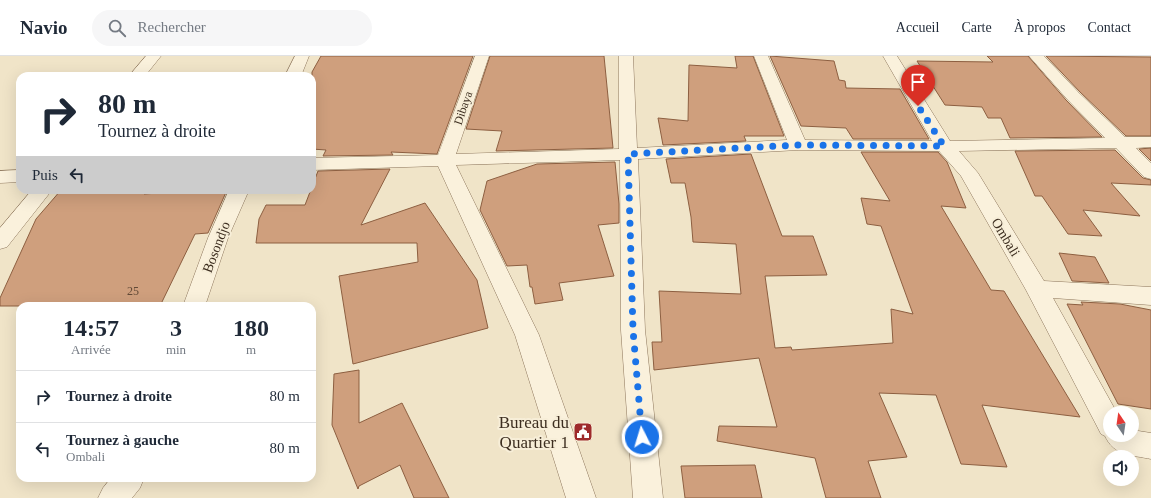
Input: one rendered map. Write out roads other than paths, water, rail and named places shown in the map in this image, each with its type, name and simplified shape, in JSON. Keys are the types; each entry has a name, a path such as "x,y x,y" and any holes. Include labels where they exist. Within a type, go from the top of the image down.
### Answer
{"street":[{"path":"140,72 154,56"},
{"path":"295,72 302,56"},
{"name":"Dibaya","path":"445,160 482,56"},
{"path":"626,56 633,330 648,498"},
{"path":"761,56 798,145"},
{"name":"Ombali","path":"890,56 944,146 969,173 1037,289 1103,409"},
{"path":"1036,56 1073,96 1151,173"},
{"path":"316,164 628,154 798,145 944,146 1151,142"},
{"path":"445,160 527,335 581,498"},
{"path":"0,176 16,176"},
{"path":"0,242 39,194"},
{"name":"Bosondjo","path":"195,302 218,238 237,194"},
{"path":"1037,289 1151,296"},
{"path":"1139,442 1151,446"},
{"path":"113,498 127,482"}],"place":[{"name":"Bureau du Quartier 1","path":"583,432"}]}
